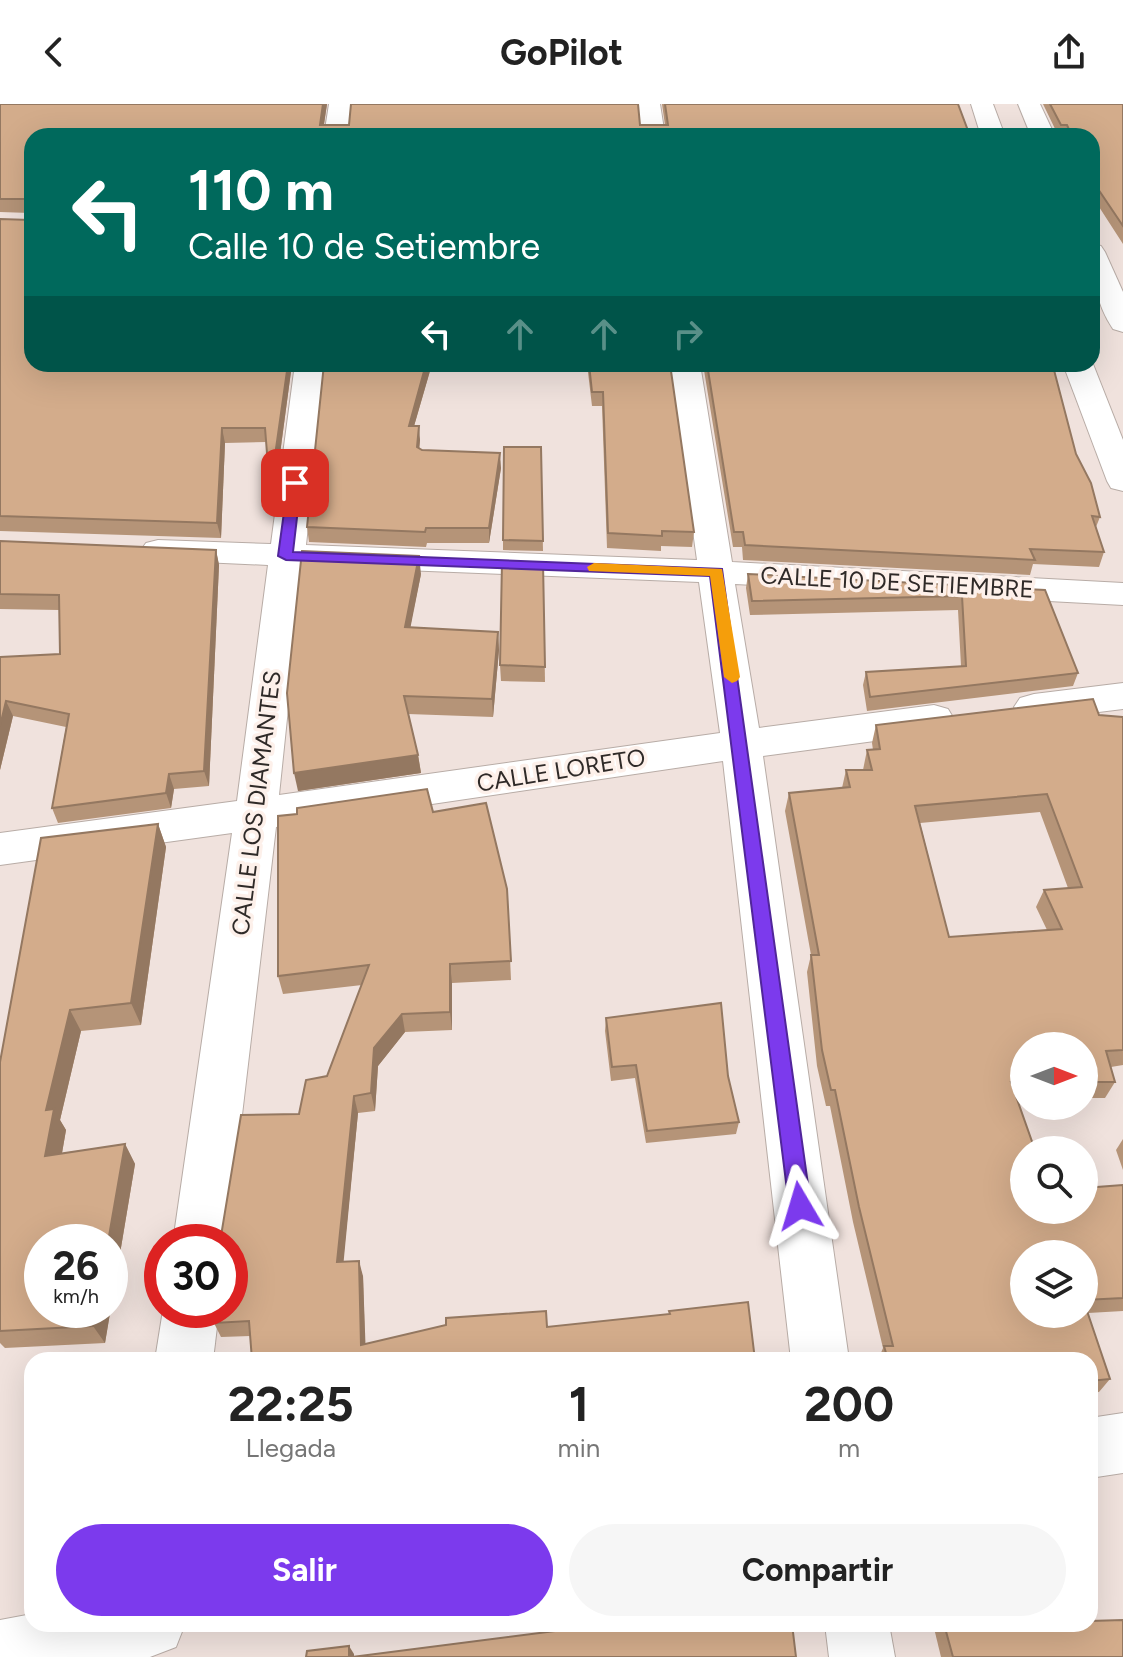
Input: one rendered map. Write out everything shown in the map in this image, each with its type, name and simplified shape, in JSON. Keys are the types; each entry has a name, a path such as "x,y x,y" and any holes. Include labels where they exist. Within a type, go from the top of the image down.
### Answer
{"street":[{"path":"337,128 340,104"},
{"path":"649,104 652,128"},
{"path":"982,104 990,128"},
{"path":"1029,104 1040,128"},
{"path":"1100,254 1123,255"},
{"path":"1100,272 1123,323"},
{"name":"CALLE LOS DIAMANTES","path":"202,1224 256,816 309,372"},
{"path":"686,372 741,743 819,1352"},
{"path":"1081,372 1123,481"},
{"name":"CALLE 10 DE SETIEMBRE","path":"127,549 716,572 1123,594"},
{"name":"CALLE LORETO","path":"0,849 256,816 741,743 1123,696"},
{"path":"185,1352 188,1328"},
{"path":"1098,1447 1123,1443"},
{"path":"0,1653 109,1632"},
{"path":"145,1657 150,1632"},
{"path":"858,1632 862,1657"}],"building":[{"path":"0,104 323,104 320,125 349,125 351,104 638,104 640,125 668,125 665,104 958,104 967,128 24,128 24,199 0,199"},
{"path":"1050,104 1123,104 1123,226 1100,192 1100,128 1068,128 1061,125"},
{"path":"0,219 24,220 24,372 287,372 270,491 265,428 222,428 217,523 0,516"},
{"path":"323,372 424,372 409,426 419,426 417,447 422,450 500,453 489,528 426,528 425,532 307,527"},
{"path":"590,372 671,372 694,532 662,531 662,536 608,533 603,392 592,392"},
{"path":"708,372 1055,372 1076,454 1091,483 1100,517 1092,516 1104,552 1030,549 1035,560 745,545 743,532 734,532"},
{"path":"504,447 541,447 543,541 503,540"},
{"path":"0,541 216,550 204,771 169,774 166,793 52,808 69,714 6,701 0,726 0,657 60,654 59,595 0,594"},
{"path":"302,551 419,556 405,627 498,632 492,699 404,696 418,755 294,773 287,693"},
{"path":"502,562 543,563 545,667 500,665"},
{"path":"748,574 1045,590 1078,673 870,697 866,672 966,666 962,596 752,601"},
{"path":"1093,699 1099,715 1123,717 1123,1050 1106,1051 1115,1082 1098,1082 1098,1032 1010,1032 1010,1120 1024,1120 1030,1136 1010,1136 1010,1224 1098,1224 1098,1187 1123,1185 1123,1298 1098,1299 1098,1240 1010,1240 1010,1328 1093,1328 1110,1379 1098,1380 1098,1352 886,1352 884,1346 893,1346 859,1207 835,1090 831,1090 822,1050 811,955 819,955 789,793 850,787 846,770 872,770 867,750 880,749 876,725","holes":["1047,794 1082,887 1044,890 1062,929 949,937 915,806"]},
{"path":"427,789 433,812 486,803 507,889 511,961 450,964 450,1012 402,1014 374,1048 371,1093 354,1096 337,1262 359,1261 361,1345 446,1325 446,1318 546,1311 547,1327 748,1302 754,1352 251,1352 248,1321 248,1224 223,1224 241,1115 299,1114 306,1080 327,1076 369,965 278,976 278,816 297,814 297,808"},
{"path":"158,824 131,1003 70,1010 46,1110 54,1109 45,1156 125,1144 111,1224 24,1224 24,1328 56,1328 0,1331 0,1062 41,838"},
{"path":"721,1003 728,1076 739,1122 647,1131 636,1065 612,1067 606,1018"},
{"path":"1123,1620 1123,1657 953,1657 946,1632 1098,1632 1098,1621"},
{"path":"547,1632 793,1632 796,1657 352,1657"},
{"path":"349,1646 349,1657 306,1657 307,1651"}],"slow traffic":[{"path":"594,567 716,572 732,677"}],"route":[{"path":"295,483 286,556 716,572 800,1206"}]}
